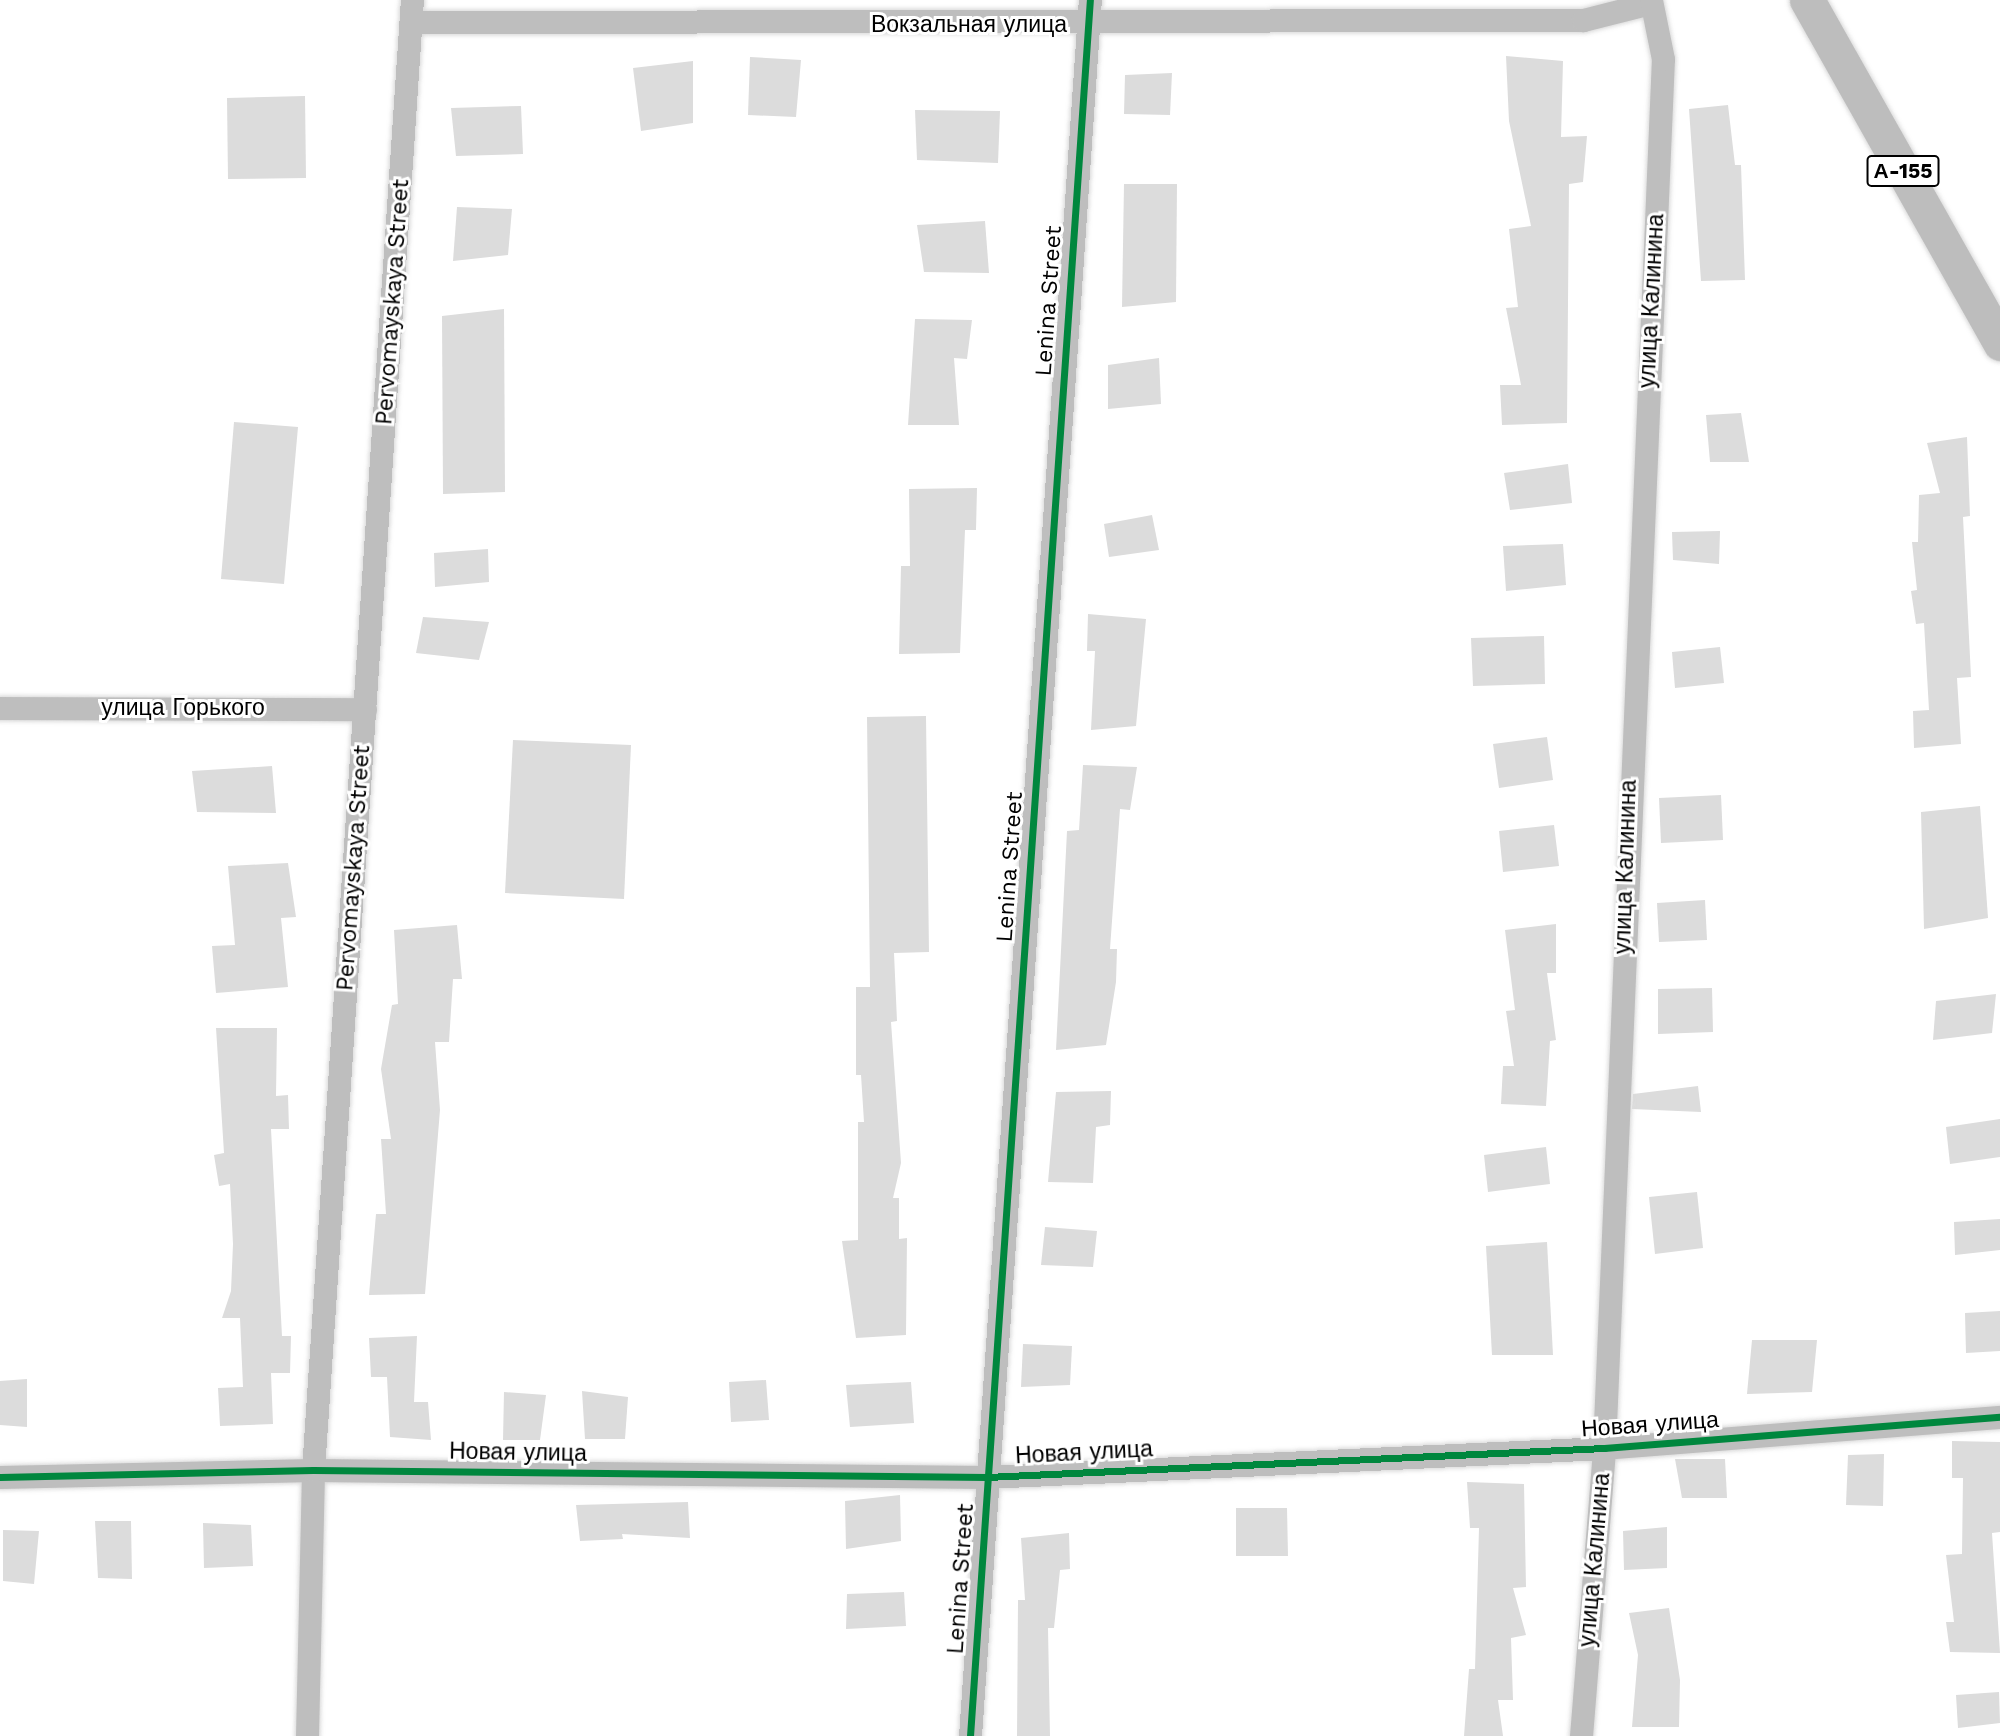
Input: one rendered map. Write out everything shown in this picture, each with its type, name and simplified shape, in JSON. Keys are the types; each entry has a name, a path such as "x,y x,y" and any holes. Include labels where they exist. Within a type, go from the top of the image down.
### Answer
{"main road":[{"name":"А-155","path":"1807,0 2000,343"}],"street":[{"name":"Lenina Street","path":"970,1736 1090,0"},
{"name":"Вокзальная улица","path":"412,11 1088,26 1583,20 1650,2"},
{"name":"улица Калинина","path":"1581,1736 1604,1448 1663,59 1650,2"},
{"name":"Pervomayskaya Street","path":"307,1736 313,1470 412,11"},
{"name":"улица Горького","path":"0,708 365,709"},
{"name":"Новая улица","path":"0,1477 313,1470 987,1477 1604,1448 2000,1417"}],"building":[{"path":"1506,56 1563,61 1561,137 1587,136 1583,182 1569,184 1567,423 1502,425 1500,385 1521,385 1506,308 1518,307 1509,229 1531,226 1509,121"},
{"path":"750,57 801,60 796,117 748,115"},
{"path":"693,61 693,123 641,131 633,68"},
{"path":"1172,73 1170,115 1124,114 1125,75"},
{"path":"305,96 306,178 228,179 227,98"},
{"path":"1728,105 1735,165 1741,165 1745,280 1701,281 1689,109"},
{"path":"521,106 523,154 456,156 451,108"},
{"path":"915,110 1000,111 998,163 917,160"},
{"path":"1124,184 1177,184 1176,302 1122,307"},
{"path":"457,207 512,209 508,255 453,261"},
{"path":"985,221 989,273 924,272 917,225"},
{"path":"504,309 505,492 443,494 442,316"},
{"path":"915,319 972,320 967,359 954,358 959,425 908,425"},
{"path":"1159,358 1161,404 1108,409 1108,365"},
{"path":"1741,413 1749,462 1710,462 1706,415"},
{"path":"234,422 298,427 284,584 221,579"},
{"path":"1967,437 1970,516 1963,517 1971,677 1957,678 1961,744 1914,748 1913,711 1929,710 1924,623 1916,624 1911,591 1917,590 1912,542 1918,542 1919,495 1940,493 1927,443"},
{"path":"1568,464 1572,503 1510,510 1504,473"},
{"path":"977,488 976,530 965,530 960,653 899,654 901,566 910,566 909,489"},
{"path":"1152,515 1159,550 1109,557 1104,524"},
{"path":"1720,531 1719,564 1673,560 1672,532"},
{"path":"1563,544 1566,585 1506,591 1503,546"},
{"path":"488,549 489,582 435,587 434,553"},
{"path":"1088,614 1146,619 1136,726 1091,730 1095,651 1087,651"},
{"path":"423,617 489,622 479,660 416,653"},
{"path":"1544,636 1545,684 1473,686 1471,638"},
{"path":"1720,647 1724,683 1675,688 1672,652"},
{"path":"926,716 929,952 894,953 897,1021 891,1022 901,1163 893,1198 899,1198 899,1239 907,1238 906,1335 856,1338 842,1241 858,1240 858,1122 864,1122 861,1075 856,1075 856,987 870,987 867,717"},
{"path":"1547,737 1553,780 1499,788 1493,744"},
{"path":"513,740 631,745 624,899 505,893"},
{"path":"1083,765 1137,767 1130,810 1120,809 1110,949 1117,949 1116,982 1106,1045 1056,1050 1067,831 1079,830"},
{"path":"272,766 276,813 197,812 192,771"},
{"path":"1721,795 1723,840 1661,843 1659,798"},
{"path":"1980,806 1988,918 1924,929 1921,812"},
{"path":"1554,825 1559,866 1503,872 1499,831"},
{"path":"288,863 296,917 281,918 288,987 216,993 212,946 235,945 228,866"},
{"path":"1705,900 1707,940 1659,942 1657,903"},
{"path":"1556,924 1556,973 1547,973 1556,1040 1550,1041 1546,1106 1501,1104 1503,1066 1514,1066 1506,1011 1515,1010 1505,930"},
{"path":"457,925 462,979 453,979 449,1042 435,1042 440,1110 425,1294 369,1295 376,1214 386,1214 381,1139 391,1139 381,1069 392,1005 398,1004 394,930"},
{"path":"1712,988 1713,1032 1658,1034 1658,989"},
{"path":"1996,994 1992,1033 1933,1040 1936,1001"},
{"path":"216,1028 277,1028 276,1096 288,1095 289,1129 271,1129 282,1336 291,1336 290,1373 271,1373 273,1424 220,1426 218,1388 243,1387 240,1318 222,1318 231,1291 233,1244 230,1184 219,1186 214,1155 224,1153"},
{"path":"1698,1086 1701,1112 1632,1109 1633,1094"},
{"path":"1111,1091 1110,1125 1096,1127 1093,1183 1048,1182 1056,1092"},
{"path":"2000,1119 2000,1157 1950,1164 1946,1127"},
{"path":"1546,1147 1550,1184 1488,1192 1484,1155"},
{"path":"1697,1192 1703,1248 1655,1254 1649,1197"},
{"path":"2000,1219 2000,1250 1955,1255 1954,1222"},
{"path":"1045,1227 1097,1231 1093,1267 1041,1265"},
{"path":"1547,1242 1553,1355 1492,1355 1486,1246"},
{"path":"2000,1311 2000,1351 1966,1353 1965,1313"},
{"path":"417,1336 414,1402 428,1402 431,1440 390,1437 387,1377 371,1377 369,1338"},
{"path":"1752,1340 1817,1340 1812,1392 1747,1394"},
{"path":"1023,1344 1072,1346 1070,1385 1021,1387"},
{"path":"27,1379 27,1427 0,1425 0,1381"},
{"path":"766,1380 769,1420 731,1422 729,1382"},
{"path":"911,1382 914,1423 850,1427 846,1385"},
{"path":"582,1391 628,1397 625,1439 585,1439"},
{"path":"504,1392 546,1395 540,1440 503,1440"},
{"path":"1952,1441 2000,1442 2000,1532 1992,1533 2000,1653 1950,1652 1946,1622 1954,1622 1946,1555 1962,1554 1963,1478 1952,1478"},
{"path":"1884,1454 1883,1506 1846,1505 1848,1455"},
{"path":"1675,1459 1725,1459 1727,1498 1682,1498"},
{"path":"1467,1482 1524,1484 1526,1587 1513,1588 1526,1635 1511,1638 1513,1700 1498,1700 1503,1736 1464,1736 1469,1669 1475,1669 1479,1528 1470,1528"},
{"path":"900,1495 901,1541 846,1549 845,1501"},
{"path":"688,1502 690,1538 622,1534 623,1539 580,1541 576,1505"},
{"path":"1236,1508 1287,1508 1288,1556 1236,1556"},
{"path":"95,1521 131,1521 132,1579 98,1578"},
{"path":"203,1523 251,1525 253,1566 204,1568"},
{"path":"1667,1527 1667,1568 1624,1570 1623,1531"},
{"path":"3,1530 39,1531 34,1584 3,1581"},
{"path":"1069,1533 1070,1569 1060,1570 1054,1628 1048,1628 1050,1736 1017,1736 1018,1600 1025,1600 1021,1538"},
{"path":"904,1592 906,1626 846,1629 847,1594"},
{"path":"1669,1608 1680,1680 1679,1727 1632,1727 1638,1655 1629,1613"},
{"path":"1999,1692 2000,1723 1958,1728 1956,1695"}],"cycle path":[{"path":"970,1736 1090,0"},
{"path":"0,1477 313,1470 987,1477 1604,1448 2000,1417"}]}
